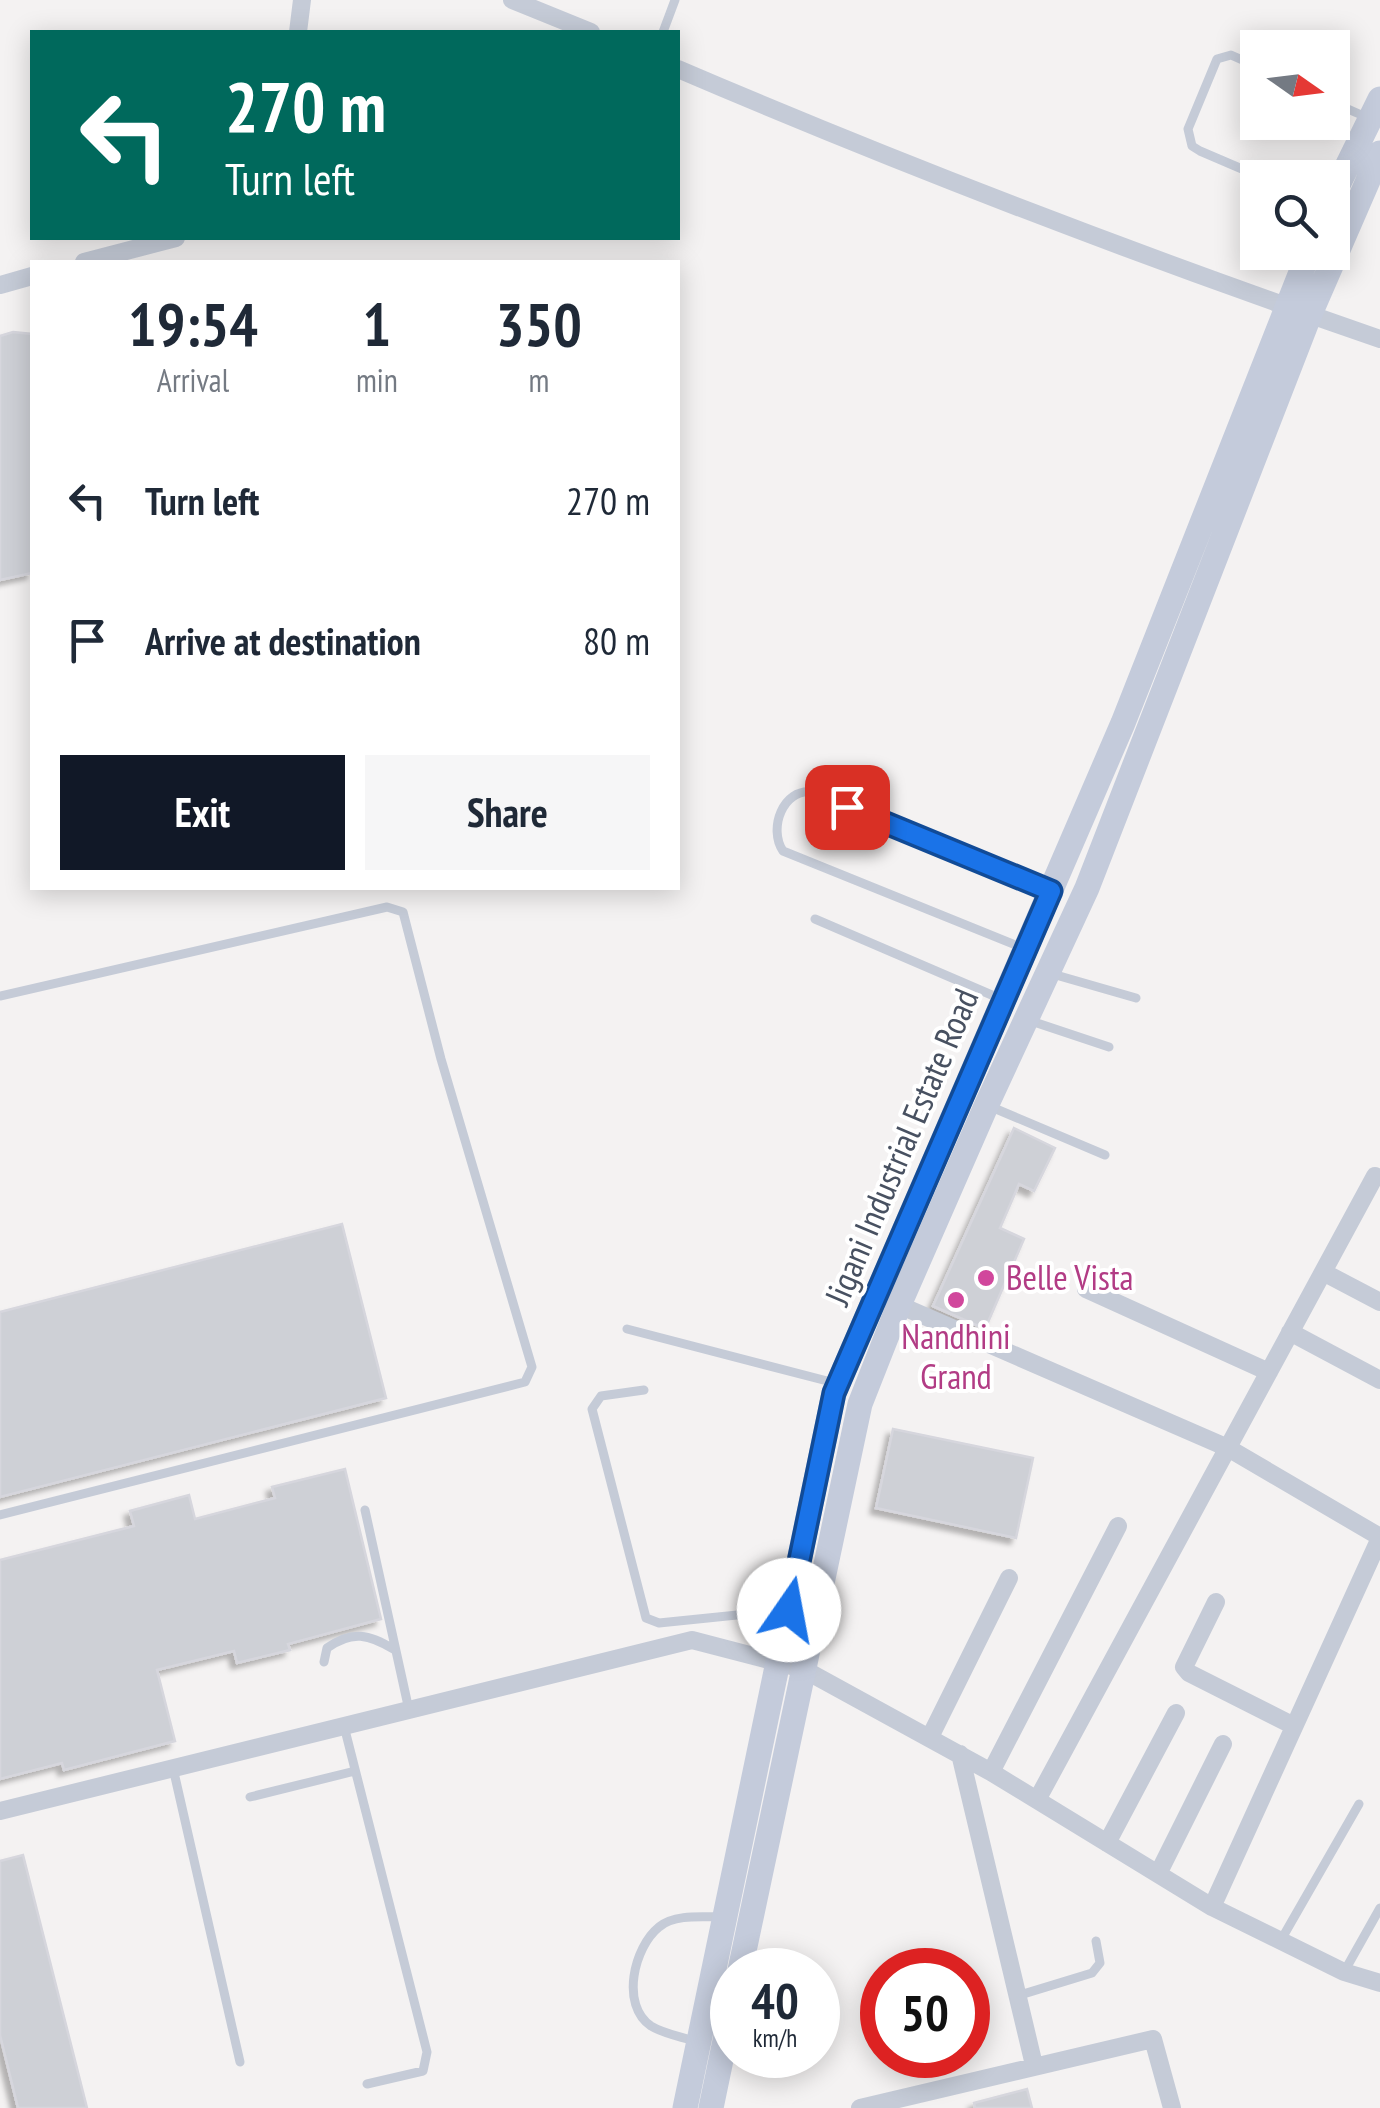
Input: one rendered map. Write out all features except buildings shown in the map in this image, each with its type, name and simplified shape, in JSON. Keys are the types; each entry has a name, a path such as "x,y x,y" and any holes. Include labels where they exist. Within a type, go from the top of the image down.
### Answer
{"main road":[{"path":"1350,160 1375,109"},
{"name":"Jigani Industrial Estate Road","path":"744,1948 791,1666 789,1610 838,1383 1297,311 1380,153"},
{"name":"Jigani Industrial Estate Road","path":"685,2108 726,1917 860,1404 987,1104 1087,888 1297,311 1305,270"},
{"path":"711,2108 717,2078"}],"street":[{"path":"298,30 302,0"},
{"path":"512,0 586,30"},
{"path":"680,71 839,138 1380,339"},
{"path":"92,260 168,240"},
{"path":"0,285 30,277"},
{"path":"1037,1800 1375,1176"},
{"path":"1323,1272 1380,1302"},
{"path":"1086,1289 1268,1372"},
{"path":"899,1305 1228,1448 1380,1538 1212,1907"},
{"path":"1290,1332 1380,1380"},
{"path":"990,1772 1118,1526"},
{"path":"930,1737 1009,1578"},
{"path":"1216,1602 1184,1667 1294,1726"},
{"path":"0,1811 692,1640 791,1666 960,1754 1212,1907 1344,1972 1380,1983"},
{"path":"1107,1842 1176,1713"},
{"path":"1158,1874 1223,1744"},
{"path":"960,1754 1034,2065"},
{"path":"860,2108 1152,2039 1172,2108"}],"lane":[{"path":"664,30 675,0"},
{"path":"1240,59 1231,55 1217,59 1188,129 1192,146 1240,168"},
{"path":"1350,105 1375,109"},
{"path":"1025,949 783,851 776,837 784,806 795,794 812,792 1051,891"},
{"path":"0,996 387,907 403,912 441,1059 532,1366 525,1382 0,1516"},
{"path":"814,919 1004,1000"},
{"path":"1046,973 1136,998"},
{"path":"1025,1020 1109,1048"},
{"path":"987,1104 1104,1155"},
{"path":"627,1330 838,1383"},
{"path":"644,1390 601,1396 592,1408 646,1618 660,1623 789,1610"},
{"path":"365,1510 409,1710"},
{"path":"660,1623 664,1647"},
{"path":"324,1662 327,1648 355,1634 369,1636 396,1650"},
{"path":"344,1726 427,2052 423,2071 367,2084"},
{"path":"173,1768 240,2062"},
{"path":"250,1797 355,1771"},
{"path":"1281,1940 1359,1804"},
{"path":"1344,1972 1380,1908"},
{"path":"699,2042 652,2027 640,2015 633,1989 640,1949 661,1924 689,1916 726,1917"},
{"path":"1017,1996 1092,1973 1100,1964 1096,1941"}],"place":[{"name":"Belle Vista","path":"986,1278"},
{"name":"Nandhini Grand","path":"956,1300"}],"route":[{"path":"789,1610 834,1393 1051,891 847,807"}]}
